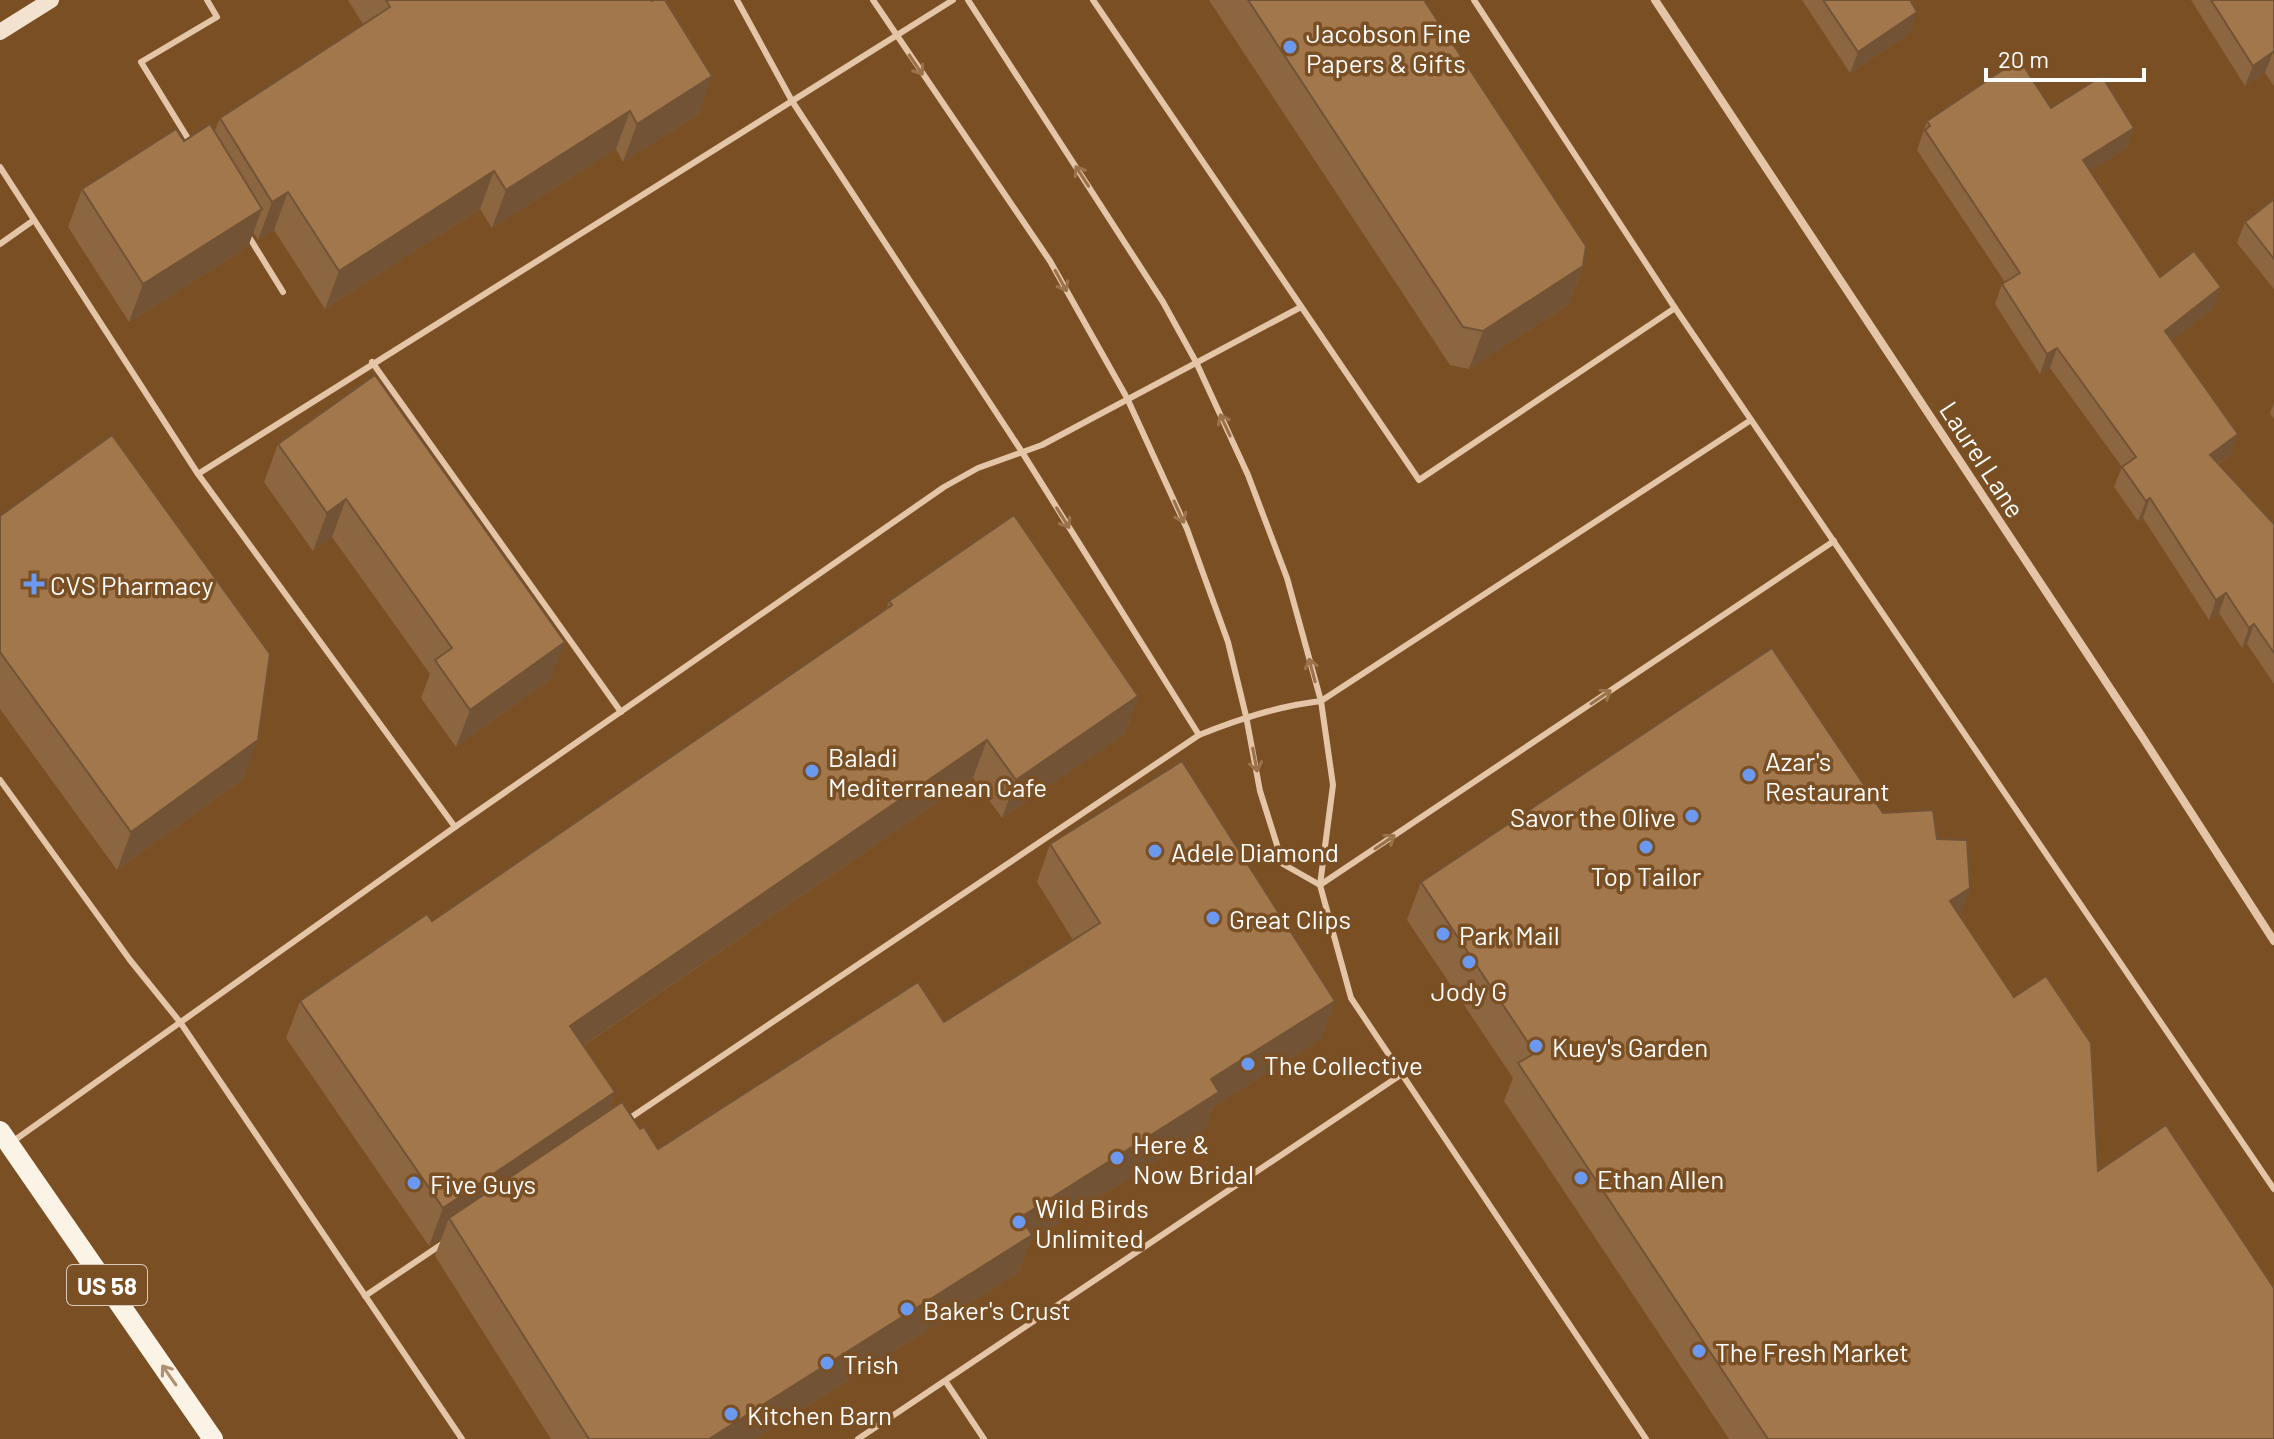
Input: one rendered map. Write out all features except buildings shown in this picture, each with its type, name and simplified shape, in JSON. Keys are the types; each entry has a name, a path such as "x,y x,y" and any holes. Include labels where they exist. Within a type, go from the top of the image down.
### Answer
{"main road":[{"path":"0,32 51,0"},
{"name":"US 58","path":"5,1137 213,1439"}],"street":[{"name":"Laurel Lane","path":"1655,0 2274,941"}],"lane":[{"path":"200,157 141,62 217,17 207,0"},
{"path":"737,0 792,101 1022,452 1199,735"},
{"path":"873,0 1050,261 1127,398 1187,529 1228,642 1260,791 1283,864 1320,885"},
{"path":"198,474 953,0"},
{"path":"968,0 1163,302 1196,362 1248,475 1282,563 1321,701 1333,785 1320,885 1351,998 1646,1439"},
{"path":"1093,0 1419,480 1675,308"},
{"path":"1474,0 1675,308 2274,1189"},
{"path":"0,167 198,474 455,827"},
{"path":"0,244 34,220"},
{"path":"242,225 283,292"},
{"path":"5,1137 180,1022 944,487 978,468 1042,445 1301,307"},
{"path":"372,362 621,712"},
{"path":"616,1127 1199,735 1246,716 1321,701 1751,420"},
{"path":"1320,885 1834,541"},
{"path":"0,780 130,960 180,1022 462,1439"},
{"path":"858,1439 1402,1074"},
{"path":"365,1296 457,1234"},
{"path":"946,1382 984,1439"}],"place":[{"name":"Jacobson Fine Papers & Gifts","path":"1290,47"},
{"name":"CVS Pharmacy","path":"34,584"},
{"name":"Baladi Mediterranean Cafe","path":"812,771"},
{"name":"Azar's Restaurant","path":"1749,775"},
{"name":"Savor the Olive","path":"1692,816"},
{"name":"Top Tailor","path":"1646,847"},
{"name":"Adele Diamond","path":"1155,851"},
{"name":"Great Clips","path":"1213,918"},
{"name":"Park Mail","path":"1443,934"},
{"name":"Jody G","path":"1469,962"},
{"name":"Kuey's Garden","path":"1536,1046"},
{"name":"The Collective","path":"1248,1064"},
{"name":"Here & Now Bridal","path":"1117,1158"},
{"name":"Ethan Allen","path":"1581,1178"},
{"name":"Five Guys","path":"414,1183"},
{"name":"Wild Birds Unlimited","path":"1019,1222"},
{"name":"Baker's Crust","path":"907,1309"},
{"name":"The Fresh Market","path":"1699,1351"},
{"name":"Trish","path":"827,1363"},
{"name":"Kitchen Barn","path":"731,1414"}]}
